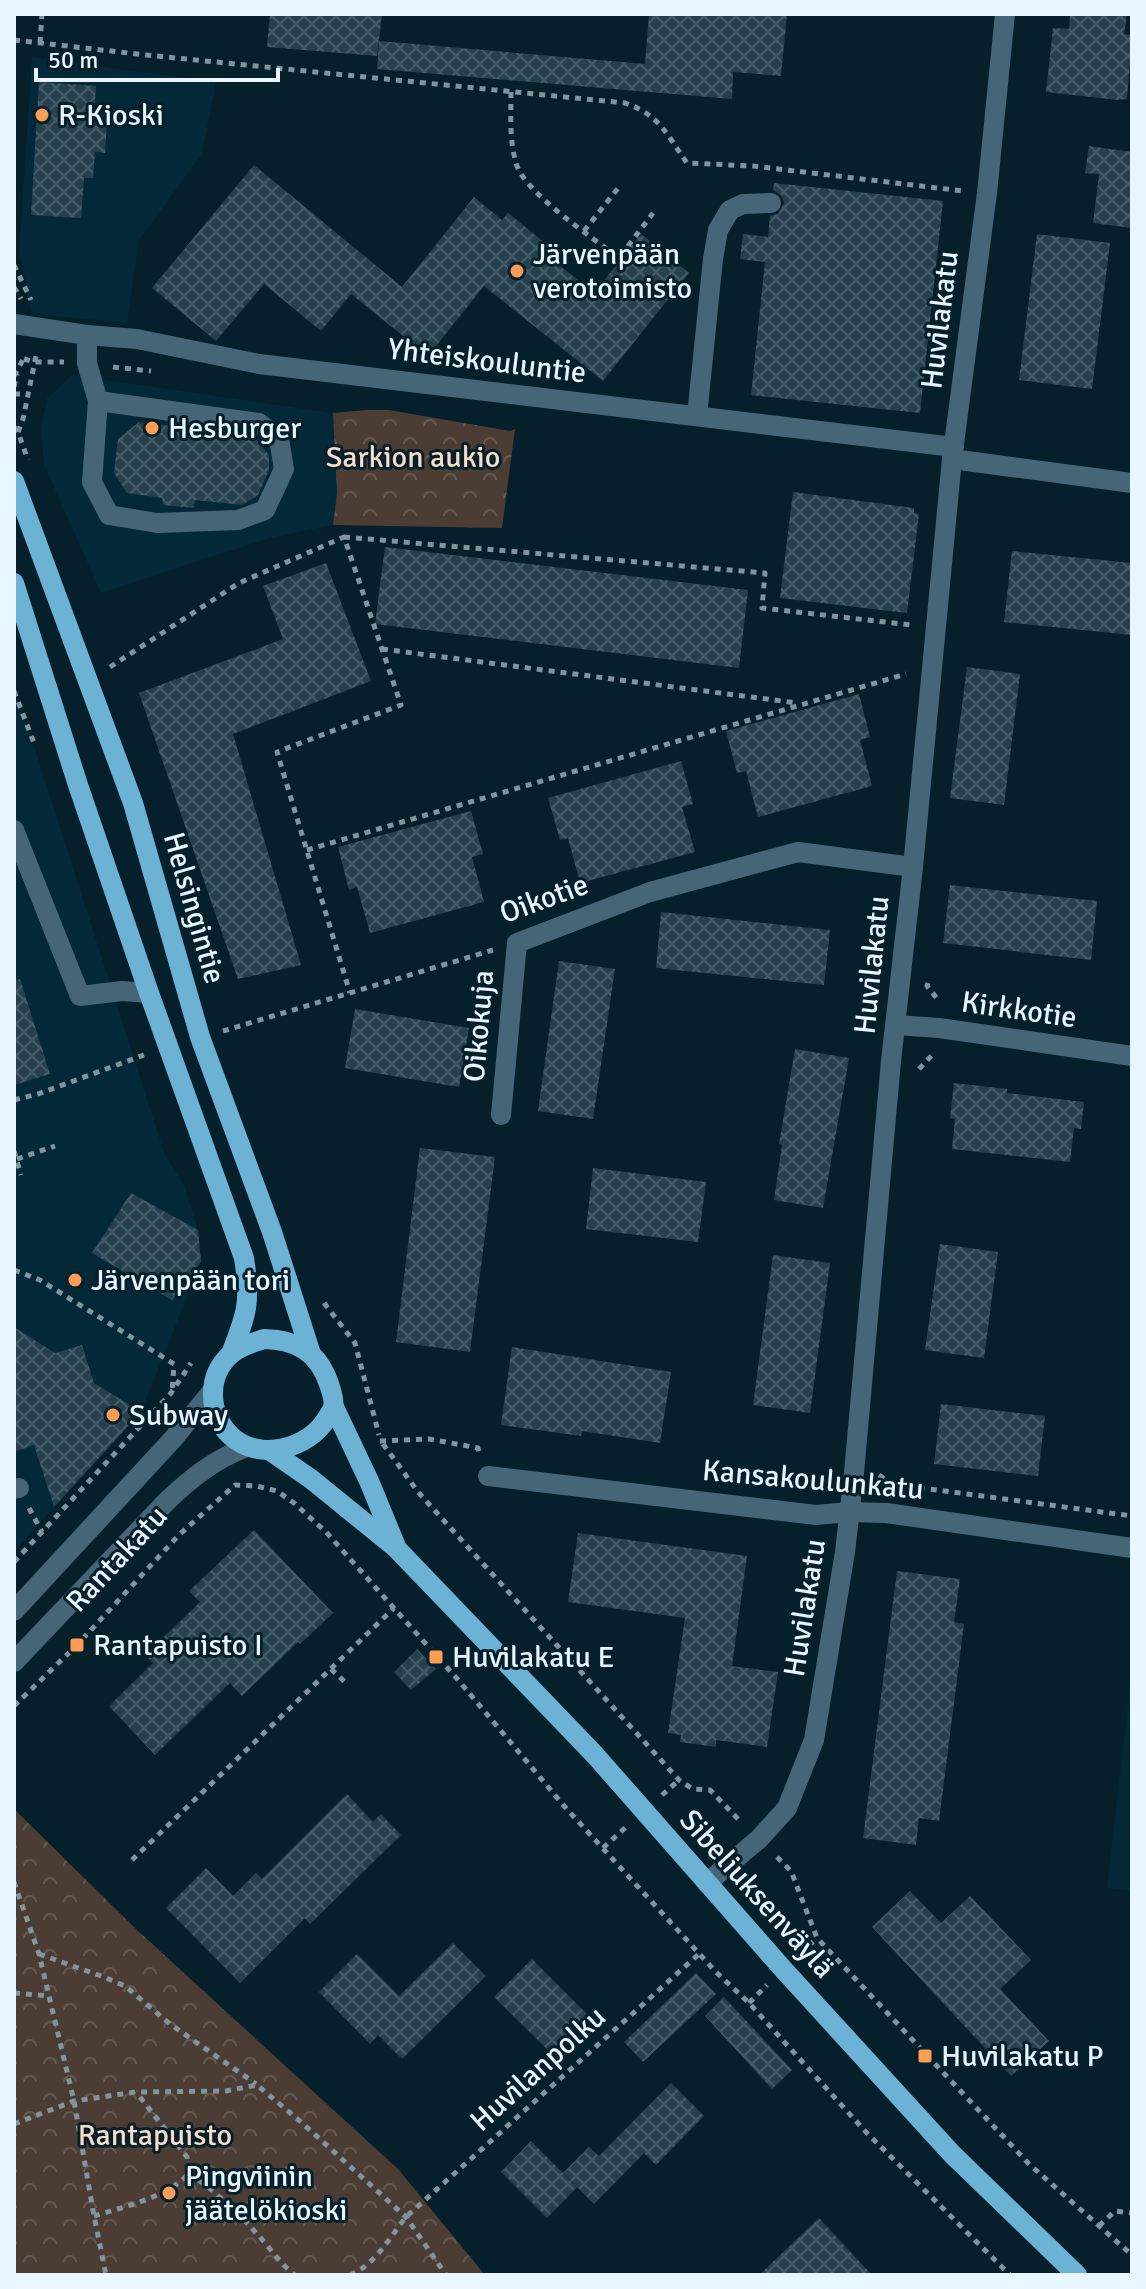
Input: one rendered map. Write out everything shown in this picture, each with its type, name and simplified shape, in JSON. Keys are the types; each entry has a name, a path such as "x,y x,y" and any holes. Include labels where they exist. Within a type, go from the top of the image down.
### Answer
{"main road":[{"name":"Helsingintie","path":"14,481 133,803 200,1037 272,1232 311,1354"},
{"path":"14,583 20,618 244,1258 248,1286 246,1315 231,1354 216,1376 213,1401 217,1417 236,1441 257,1450 289,1447 323,1425 334,1407 327,1376 311,1354 299,1345 282,1339 264,1339 246,1344 231,1354"},
{"name":"Sibeliuksenväylä","path":"334,1407 396,1548"},
{"name":"Sibeliuksenväylä","path":"269,1450 311,1479 396,1548 595,1755 952,2154 1077,2275"}],"street":[{"name":"Huvilakatu","path":"707,1883 759,1839 787,1808 814,1740 845,1552 953,453 987,193 1005,14"},
{"path":"697,416 718,230 730,210 743,204 771,203"},
{"name":"Yhteiskouluntie","path":"14,324 137,339 259,364 697,416 953,453 1132,483"},
{"path":"87,335 87,363 98,401 92,482 109,515 157,523 238,520 265,510 284,469 279,439 259,423 98,401"},
{"path":"14,830 80,996 122,991 149,993"},
{"name":"Oikotie","path":"517,943 650,892 798,852 913,867"},
{"name":"Oikokuja","path":"501,1115 517,943"},
{"name":"Kirkkotie","path":"896,1025 939,1028 1132,1056"},
{"name":"Rantakatu","path":"14,1611 173,1439 213,1390"},
{"name":"Rantakatu","path":"14,1662 167,1501 216,1461 247,1447"},
{"name":"Kansakoulunkatu","path":"488,1476 816,1515 886,1513 1132,1548"}],"path":[{"path":"40,43 42,14"},
{"path":"14,40 625,103 643,110 657,121 687,163 753,166 987,193"},
{"path":"511,92 511,144 518,169 532,189 619,258 653,213"},
{"path":"584,231 619,187"},
{"path":"14,265 33,304"},
{"path":"16,429 23,419 38,347"},
{"path":"14,387 15,375 26,351"},
{"path":"24,359 34,362"},
{"path":"14,394 27,394"},
{"path":"344,537 401,705 277,752 350,993"},
{"path":"102,672 239,583 344,537 765,573 762,608 916,626"},
{"path":"382,649 803,704"},
{"path":"307,850 910,672"},
{"name":"Oikotie","path":"200,1037 517,943"},
{"path":"14,1100 170,1048"},
{"path":"915,1079 920,1066 936,1051"},
{"path":"17,1159 55,1146"},
{"path":"14,1151 21,1175"},
{"path":"14,1270 40,1280 174,1364 171,1393"},
{"path":"319,1290 324,1303 355,1343 381,1441 418,1492 679,1780 693,1789 710,1790"},
{"path":"14,1562 171,1393 195,1358"},
{"path":"355,1452 381,1441 429,1439 478,1448 488,1476"},
{"path":"875,1462 879,1476 891,1484 1132,1516"},
{"path":"311,1479 294,1503 326,1532 459,1681 565,1807 699,1954 749,2003 865,2131 1010,2275"},
{"name":"Rantakatu","path":"14,1706 77,1645 179,1535 235,1485 277,1491 294,1503"},
{"path":"132,1860 394,1608"},
{"path":"331,1669 346,1683"},
{"path":"791,1871 817,1938 1029,2164 1132,2255"},
{"path":"14,1882 39,1954 74,2101 106,2275"},
{"path":"39,1954 125,1986 170,2024 257,2085 406,2217 446,2275"},
{"name":"Huvilanpolku","path":"350,2275 362,2270 406,2217 699,1954"},
{"path":"14,1993 49,1996"},
{"path":"14,2124 74,2101 136,2092 226,2091 257,2085"},
{"path":"94,2216 142,2201 183,2181 189,2173 187,2157 136,2092"},
{"path":"189,2173 209,2187 251,2227 295,2275"},
{"path":"1099,2226 1115,2211 1132,2213"}],"shaded area":[{"path":"32,57 216,82 202,154 139,240 127,323 32,314 19,252"},
{"path":"72,375 333,413 337,493 333,525 270,538 101,593 44,465 41,428 47,398"},
{"path":"14,691 165,1155 184,1185 198,1230 201,1262 141,1412 14,1551"},
{"path":"1132,1668 1132,1891 1107,1888"}],"green space":[{"name":"Sarkion aukio","path":"389,410 510,431 515,429 502,528 333,525 337,493 333,413"},
{"name":"Rantapuisto","path":"14,1809 137,1930 398,2169 485,2275 14,2275"}],"building":[{"path":"270,14 382,14 377,56 267,47"},
{"path":"649,14 787,14 781,76 733,72 732,99 377,69 379,41 645,64"},
{"path":"1070,14 1127,14 1124,34 1132,35 1127,99 1046,92 1053,28 1069,29"},
{"path":"39,82 96,86 94,122 107,123 105,153 95,152 93,178 84,178 81,218 31,215"},
{"path":"1089,146 1132,152 1132,228 1093,223 1099,174 1085,173"},
{"path":"254,165 402,287 474,197 502,220 508,213 560,255 554,261 594,293 641,234 689,273 603,381 484,286 428,356 351,294 321,331 264,284 216,341 152,288"},
{"path":"774,183 943,201 920,413 751,395 765,262 740,259 743,234 768,237 770,216 778,214 784,203 782,196 773,190"},
{"path":"1037,234 1110,243 1092,389 1019,380"},
{"path":"139,422 254,437 269,455 269,470 258,495 242,505 195,500 194,508 163,505 162,498 127,493 114,473 118,439"},
{"path":"793,492 914,508 914,513 919,514 907,613 780,598"},
{"path":"385,547 748,590 739,668 375,624"},
{"path":"1012,551 1132,563 1132,635 1004,622"},
{"path":"326,563 371,681 233,734 301,965 238,979 139,693 283,639 263,586"},
{"path":"967,667 1020,674 1004,805 950,798"},
{"path":"859,694 870,737 860,740 872,786 758,817 746,771 737,773 726,731"},
{"path":"681,761 693,804 682,807 695,852 580,883 568,838 560,840 548,798"},
{"path":"471,811 483,854 472,857 484,902 370,933 357,887 349,890 338,847"},
{"path":"950,885 1097,901 1091,960 943,943"},
{"path":"661,912 830,930 824,985 656,968"},
{"path":"559,961 615,969 593,1119 538,1111"},
{"path":"20,979 50,1074 14,1085 14,980"},
{"path":"355,1009 469,1028 459,1087 345,1068"},
{"path":"795,1049 849,1058 823,1208 774,1200 782,1145 779,1144"},
{"path":"954,1083 1084,1102 1081,1129 1074,1128 1070,1162 952,1149 955,1119 950,1118"},
{"path":"420,1148 495,1157 470,1352 396,1342"},
{"path":"593,1168 706,1182 698,1242 586,1229"},
{"path":"131,1193 198,1230 201,1262 172,1300 92,1253"},
{"path":"940,1244 998,1252 984,1358 925,1350"},
{"path":"773,1255 830,1263 810,1413 753,1405"},
{"path":"14,1327 55,1353 82,1345 94,1383 141,1412 54,1507 34,1445 14,1452"},
{"path":"512,1347 671,1372 660,1443 582,1431 581,1436 501,1425"},
{"path":"941,1404 1045,1416 1038,1476 934,1464"},
{"path":"254,1530 333,1613 242,1696 230,1683 155,1755 109,1706 153,1663 145,1655 200,1602 189,1591"},
{"path":"578,1533 747,1556 732,1666 778,1672 767,1747 716,1740 716,1747 680,1742 681,1735 668,1733 685,1618 568,1602"},
{"path":"897,1571 960,1579 954,1622 964,1624 939,1821 919,1818 916,1845 863,1838"},
{"path":"417,1649 436,1669 411,1690 394,1672"},
{"path":"347,1794 373,1822 381,1814 401,1835 310,1924 305,1918 240,1983 166,1908 206,1868 233,1896 256,1873 262,1879"},
{"path":"910,1891 941,1923 970,1896 1031,1960 1000,1989 1049,2041 1011,2076 872,1927"},
{"path":"453,1943 486,1976 402,2059 378,2035 370,2044 319,1992 357,1954 399,1996"},
{"path":"532,1959 592,2019 553,2055 494,1997"},
{"path":"696,1973 716,1994 643,2062 624,2042"},
{"path":"724,1997 792,2070 772,2089 705,2016"},
{"path":"671,2083 704,2116 656,2165 644,2153 594,2204 563,2173 589,2147 599,2156"},
{"path":"531,2141 577,2187 547,2218 501,2172"},
{"path":"819,2218 872,2275 759,2275"}],"place":[{"name":"R-Kioski","path":"42,115"},
{"name":"Järvenpään verotoimisto","path":"517,271"},
{"name":"Hesburger","path":"152,428"},
{"name":"Järvenpään tori","path":"75,1280"},
{"name":"Subway","path":"113,1415"},
{"name":"Rantapuisto I","path":"77,1645"},
{"name":"Huvilakatu E","path":"436,1657"},
{"name":"Huvilakatu P","path":"925,2056"},
{"name":"Pingviinin jäätelökioski","path":"169,2193"}]}
